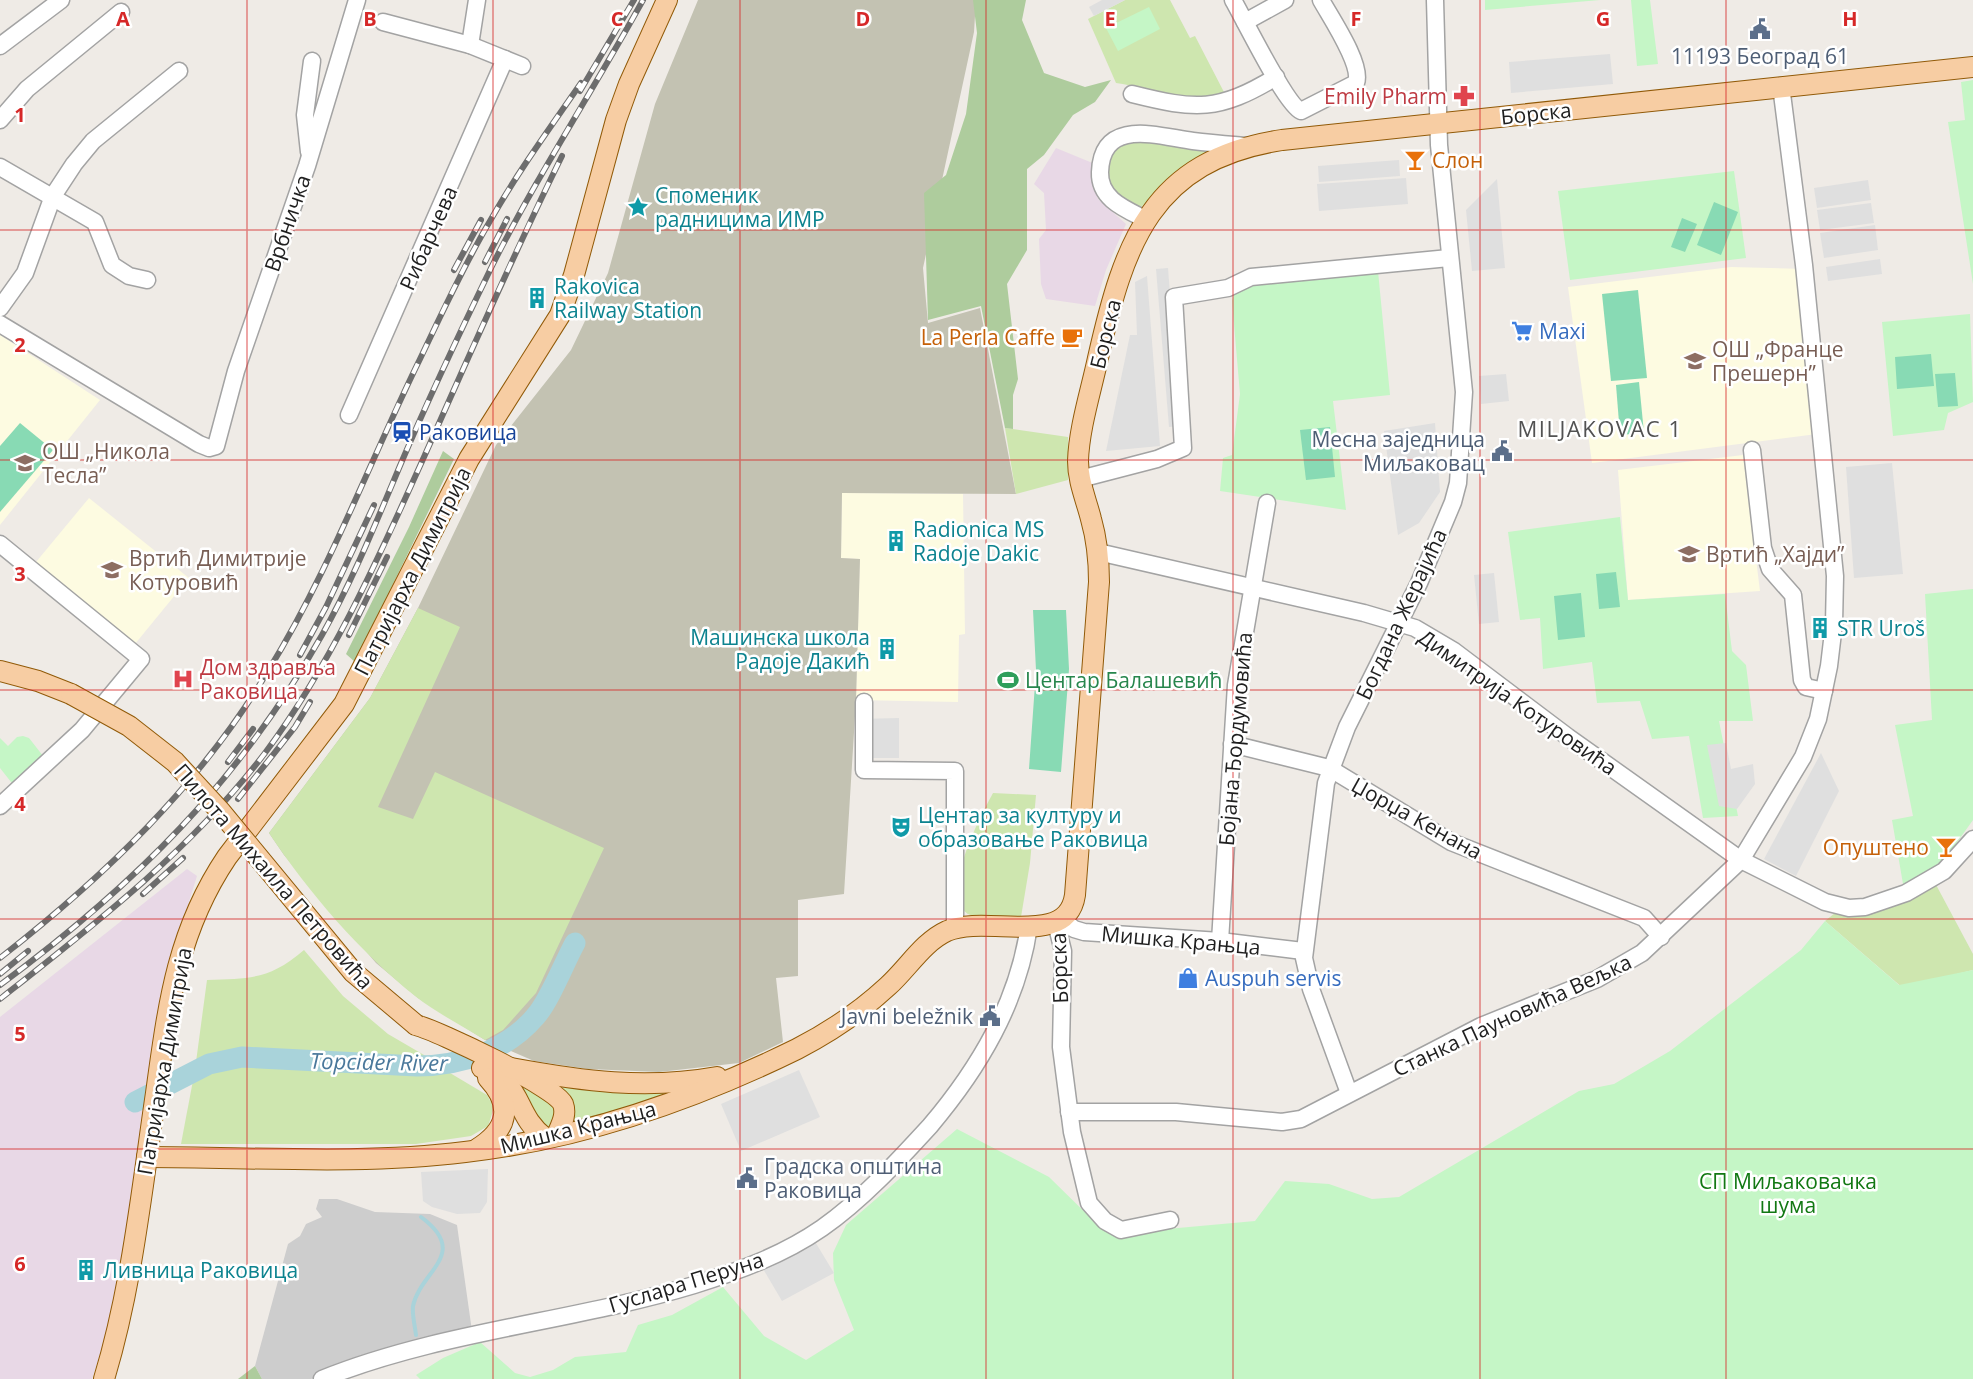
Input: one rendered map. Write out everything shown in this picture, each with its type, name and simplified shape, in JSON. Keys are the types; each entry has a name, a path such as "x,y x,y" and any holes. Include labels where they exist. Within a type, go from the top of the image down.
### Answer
{"main road":[{"name":"Патријарха Димитрија","path":"104,1379 124,1296 160,1064 179,962 190,924 202,898 227,857 344,704 469,459 560,315 574,275 616,120 628,87 667,0"},
{"name":"Борска","path":"1060,922 1071,909 1075,894 1098,597 1098,552 1080,479 1079,448 1112,304 1129,252 1145,219 1167,193 1188,175 1221,157 1249,146 1282,140 1973,67"},
{"name":"Пилота Михаила Петровића","path":"0,671 38,681 71,694 129,726 175,762 221,812 353,972 432,1041 478,1067 495,1073 508,1083 516,1094 528,1122 551,1137 565,1113 559,1099 511,1068 438,1032 416,1025"},
{"name":"Мишка Крањца","path":"147,1157 396,1157 474,1151 551,1137 664,1106 752,1070 812,1041 842,1023 889,986 934,939 955,928 981,924 1029,926 1060,922"},
{"path":"474,1151 496,1134 504,1113 502,1097 478,1067"},
{"path":"511,1068 586,1082 641,1084 701,1080 752,1070"}],"street":[{"path":"0,46 62,0"},
{"name":"Врбничка","path":"0,324 199,444 209,448 216,446 236,371 310,156 357,0"},
{"path":"470,45 477,0"},
{"path":"1233,0 1294,108 1300,111 1356,83 1357,67 1321,0"},
{"path":"1245,22 1285,0"},
{"name":"Богдана Жерајића","path":"1349,1093 1311,989 1303,951 1329,768 1347,727 1400,623 1446,518 1458,483 1464,392 1437,123 1435,0"},
{"path":"0,120 27,89 121,12"},
{"path":"383,22 470,45 522,66"},
{"name":"Рибарчева","path":"349,415 505,59"},
{"path":"310,156 305,115 312,61"},
{"path":"0,308 25,273 53,196 93,141 179,71"},
{"path":"1132,93 1181,105 1215,105 1241,97 1276,77"},
{"name":"Станка Пауновића Вељка","path":"1069,1112 1176,1112 1282,1122 1308,1116 1481,1026 1616,970 1661,937 1741,860 1803,757 1816,725 1824,691 1834,624 1834,576 1804,265 1781,86"},
{"path":"1145,219 1118,205 1105,191 1101,182 1104,156 1120,138 1140,132 1249,146"},
{"path":"0,167 95,222 109,259 116,268 129,276 147,280"},
{"path":"1080,479 1156,459 1183,448 1174,297 1228,288 1251,277 1449,258"},
{"path":"1752,450 1766,558 1770,569 1793,595 1802,680 1806,687 1824,691"},
{"name":"Бојана Ђордумовића","path":"1220,941 1239,659 1267,503"},
{"path":"0,544 141,659 82,730 0,806"},
{"name":"Димитрија Котуровића","path":"1098,552 1400,623 1423,632 1454,651 1568,737 1741,860 1825,903 1849,908 1865,907 1906,893 1934,878 1953,862 1973,839"},
{"path":"864,702 864,770 955,771 955,928"},
{"name":"Џорџа Кенана","path":"1232,744 1329,768 1451,842 1644,918 1661,937"},
{"name":"Мишка Крањца","path":"1060,922 1084,932 1220,941 1303,951"},
{"name":"Борска","path":"1060,922 1063,951 1060,1032 1069,1112 1087,1198 1098,1215 1121,1230 1170,1220"},
{"name":"Гуслара Перуна","path":"322,1379 412,1348 663,1294 759,1262 821,1229 856,1202 883,1175 939,1115 970,1076 994,1035 1011,993 1029,926"}],"shaded area":[{"path":"698,0 976,0 974,32 923,268 928,323 980,308 1016,494 842,493 841,558 860,559 856,700 844,894 798,900 798,976 776,978 783,1042 739,1063 659,1072 588,1069 534,1061 485,1040 418,998 376,963 284,855 269,833 370,698 418,608 496,445 571,350 608,273 655,104"},
{"path":"1102,0 1125,0 1094,16 1089,7"},
{"path":"1610,54 1613,84 1511,93 1509,62"},
{"path":"1056,148 1095,164 1093,183 1098,199 1126,224 1106,270 1095,306 1046,299 1041,284 1039,239 1046,230 1044,193 1034,184"},
{"path":"1399,160 1400,176 1319,182 1318,166"},
{"path":"1406,178 1408,204 1319,211 1317,184"},
{"path":"1497,179 1505,268 1472,271 1466,210"},
{"path":"1868,180 1871,200 1817,208 1814,188"},
{"path":"1871,203 1874,223 1820,230 1817,210"},
{"path":"1875,225 1878,250 1824,258 1820,233"},
{"path":"1880,259 1882,274 1828,281 1826,267"},
{"name":"ОШ „Франце Прешерн”","path":"1731,267 1804,269 1817,434 1592,463 1568,287"},
{"path":"1168,268 1180,426 1169,427 1156,269"},
{"path":"1147,276 1160,446 1106,451 1130,335 1137,335 1135,282"},
{"name":"ОШ „Никола Тесла”","path":"0,335 100,400 0,525"},
{"path":"1506,374 1509,401 1481,404 1479,376"},
{"path":"1435,423 1440,492 1419,523 1398,535 1384,431"},
{"name":"Вртић „Хајди”","path":"1743,455 1760,591 1628,600 1618,470"},
{"path":"1892,463 1903,574 1854,578 1846,467"},
{"path":"842,493 963,494 965,634 959,635 958,702 856,700 860,559 841,558"},
{"name":"Вртић Димитрије Котуровић","path":"89,498 189,578 135,644 36,562"},
{"path":"1494,573 1499,622 1479,624 1474,575"},
{"path":"899,718 899,758 858,758 858,719"},
{"path":"1726,743 1731,769 1753,764 1755,784 1737,809 1719,806 1707,745"},
{"path":"1821,753 1839,791 1796,876 1764,859"},
{"path":"187,869 197,876 169,965 113,1314 92,1379 0,1379 0,1017"},
{"path":"799,1070 820,1117 741,1151 721,1104"},
{"path":"488,1169 487,1202 480,1213 457,1214 432,1207 423,1201 421,1172"},
{"path":"319,1199 337,1199 375,1212 430,1214 457,1225 472,1331 354,1361 311,1379 262,1379 255,1366 288,1244 300,1236 306,1224 322,1217 316,1209"},
{"path":"811,1235 834,1273 782,1301 759,1262"}],"green space":[{"path":"973,0 1026,0 1022,20 1044,73 1085,87 1111,80 1095,102 1073,115 1044,155 1027,169 1027,250 1007,284 1018,379 1013,395 1013,429 1005,428 981,306 928,320 924,193 946,175 966,114 977,33"},
{"path":"1125,0 1170,0 1190,38 1195,36 1226,96 1181,99 1116,83 1088,19"},
{"path":"1485,0 1600,0 1485,10"},
{"path":"1631,0 1650,0 1658,64 1637,66"},
{"path":"1149,7 1160,29 1118,51 1106,28"},
{"path":"1973,80 1973,284 1948,122 1965,120 1961,82"},
{"path":"1145,138 1187,149 1211,150 1211,152 1181,170 1140,208 1125,200 1112,188 1108,167 1116,148 1122,144"},
{"path":"1734,171 1746,258 1570,280 1558,191"},
{"path":"1714,202 1738,212 1721,255 1697,245"},
{"path":"1682,218 1697,224 1685,252 1671,247"},
{"path":"1378,271 1390,395 1333,401 1346,510 1220,491 1223,458 1232,455 1240,394 1232,301 1235,291 1244,285"},
{"path":"1638,290 1647,378 1611,381 1602,294"},
{"path":"1970,314 1973,402 1948,413 1944,430 1893,436 1882,322"},
{"path":"1931,354 1934,386 1897,389 1895,357"},
{"path":"1955,373 1958,406 1938,407 1935,374"},
{"path":"1639,382 1644,433 1620,435 1616,385"},
{"path":"20,423 53,450 0,512 0,446"},
{"path":"1330,427 1335,477 1306,480 1300,430"},
{"path":"1005,428 1068,437 1068,480 1016,494"},
{"path":"443,451 454,459 355,662 346,654 409,527"},
{"path":"1620,517 1628,600 1725,594 1732,651 1746,665 1753,721 1719,721 1738,816 1703,818 1689,736 1652,739 1640,701 1597,703 1592,662 1543,669 1540,618 1520,620 1508,532"},
{"path":"1616,572 1620,607 1599,609 1596,574"},
{"path":"1973,589 1973,820 1940,866 1903,884 1892,820 1913,816 1895,725 1932,720 1925,594"},
{"path":"1581,593 1585,637 1558,640 1554,596"},
{"path":"418,608 460,627 378,807 413,819 435,772 604,848 536,993 503,1030 485,1040 423,1002 374,960 318,899 269,833 370,698"},
{"path":"1033,610 1066,610 1069,669 1061,772 1029,769 1036,670"},
{"path":"17,737 29,738 47,761 15,787 0,768 0,738 8,746"},
{"path":"993,793 1036,795 1030,863 1021,917 970,915 961,906 958,893 959,876 971,837"},
{"path":"1934,881 1973,954 1973,970 1957,974 1911,995 1825,921 1835,913 1867,911"},
{"name":"СП Миљаковачка шума","path":"1825,921 1899,985 1973,970 1973,1379 420,1379 416,1375 443,1358 480,1342 515,1373 530,1377 553,1370 575,1357 626,1352 638,1325 672,1315 723,1287 764,1336 806,1360 854,1330 834,1280 833,1253 846,1225 957,1129 1049,1177 1101,1228 1119,1237 1167,1229 1255,1221 1285,1181 1329,1184 1372,1199 1399,1197 1579,1091 1614,1084 1670,1051 1801,950"},
{"path":"304,950 343,996 388,1034 436,1062 258,1054 196,1062 207,980 259,976 280,967"},
{"path":"243,1061 445,1070 487,1095 494,1108 488,1126 471,1136 416,1144 181,1144 194,1075 210,1068"},
{"path":"512,1075 559,1106 555,1127 544,1129"},
{"path":"555,1081 677,1089 668,1096 571,1124"},
{"path":"255,1366 262,1379 238,1379"}],"waterway":[{"name":"Topcider River","path":"135,1102 209,1064 242,1057 417,1066 450,1063 481,1054 510,1039 535,1017 551,992 575,943"},
{"path":"416,1335 413,1306 417,1294 442,1252 442,1242 435,1230 421,1217"}],"railway":[{"path":"580,91 634,0"},
{"path":"0,985 96,909 180,828 256,738 290,688 344,593 435,387 492,266 528,198 643,0"},
{"path":"0,958 76,895 148,827 181,791 241,713 268,671 310,595 401,398 471,255 511,186 581,83"},
{"path":"0,999 106,914 174,854 236,788 289,719 333,647 371,572 562,156"},
{"path":"485,262 507,219"},
{"path":"454,270 481,220"},
{"path":"300,655 326,607 374,505"},
{"path":"349,635 387,557"},
{"path":"238,799 295,727 310,702"},
{"path":"228,762 253,729"},
{"path":"143,894 183,858"},
{"path":"0,974 28,951"}],"place":[{"name":"11193 Београд 61","path":"1760,29"},
{"name":"Emily Pharm","path":"1464,96"},
{"name":"Слон","path":"1415,160"},
{"name":"Споменик радницима ИМР","path":"638,207"},
{"name":"Rakovica Railway Station","path":"537,298"},
{"name":"Maxi","path":"1522,331"},
{"name":"La Perla Caffe","path":"1072,337"},
{"name":"ОШ „Франце Прешерн”","path":"1695,361"},
{"name":"Раковица","path":"402,432"},
{"name":"Месна заједница Миљаковац","path":"1502,451"},
{"name":"ОШ „Никола Тесла”","path":"25,463"},
{"name":"Radionica MS Radoje Dakic","path":"896,541"},
{"name":"Вртић „Хајди”","path":"1689,554"},
{"name":"Вртић Димитрије Котуровић","path":"112,570"},
{"name":"STR Uroš","path":"1820,628"},
{"name":"Машинска школа Радоје Дакић","path":"887,649"},
{"name":"Дом здравља Раковица","path":"183,679"},
{"name":"Центар Балашевић","path":"1008,680"},
{"name":"Центар за културу и образовање Раковица","path":"901,827"},
{"name":"Опуштено","path":"1946,847"},
{"name":"Auspuh servis","path":"1188,978"},
{"name":"Javni beležnik","path":"990,1016"},
{"name":"Градска општина Раковица","path":"747,1178"},
{"name":"Ливница Раковица","path":"86,1270"}],"district":[{"name":"MILJAKOVAC 1","path":"1600,428"}]}
